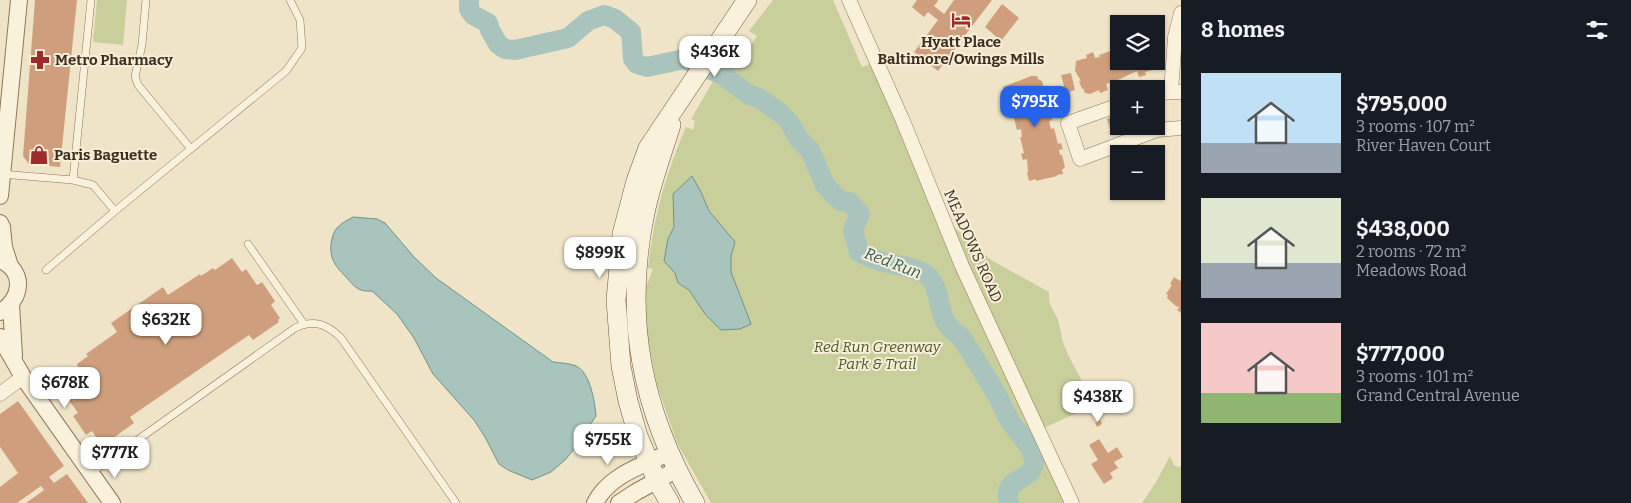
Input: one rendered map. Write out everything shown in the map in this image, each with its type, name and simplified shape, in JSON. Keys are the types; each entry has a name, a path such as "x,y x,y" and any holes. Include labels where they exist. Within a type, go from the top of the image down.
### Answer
{"main road":[{"path":"670,503 657,481 638,436 621,366 616,300 622,234 636,180 648,148 677,108 747,1"},
{"path":"677,108 645,212 640,240 636,300 638,332 646,384 658,427 673,462 695,503"}],"street":[{"path":"0,196 19,0"},
{"name":"MEADOWS ROAD","path":"849,0 903,121 962,266 1072,503"},
{"path":"1176,92 1175,37 1181,13"},
{"path":"1110,108 1068,123 1080,159 1142,135"},
{"path":"1165,129 1181,128"},
{"path":"0,223 5,263 16,274 18,283 18,292 5,308 14,361"},
{"path":"0,337 23,377 112,503"},
{"path":"0,394 23,377"},
{"path":"595,503 614,480 650,462 673,462"},
{"path":"619,503 657,481 673,462"}],"lane":[{"path":"73,180 91,0"},
{"path":"146,0 142,45 135,76 138,85 191,149"},
{"path":"46,270 286,71 302,48 300,20 290,0"},
{"path":"1,174 73,180 93,185 115,211"},
{"path":"248,244 304,324"},
{"path":"91,473 296,328 304,324 320,323 333,330 341,338 456,503"}],"green space":[{"path":"97,0 127,0 123,45 93,42"},
{"name":"Red Run Greenway Park & Trail","path":"773,0 833,0 862,67 873,63 948,222 991,260 1049,292 1050,304 1058,320 1064,344 1085,389 1087,408 1042,429 1076,503 711,503 677,443 657,385 647,336 644,292 653,269 648,268 657,213 666,179 686,127 693,130 695,121 691,119 712,83 741,41 750,46 757,36 749,31","holes":["675,273 726,330 705,314 689,290 678,283"]},
{"path":"1170,456 1174,465 1181,466 1181,503 1142,503 1156,482"}],"water":[{"path":"692,176 709,211 735,242 731,256 731,272 751,324 740,329 721,330 705,314 689,290 678,283 675,273 664,261 668,239 674,227 673,194"},
{"path":"353,217 377,219 385,223 414,257 436,278 553,362 576,366 585,374 593,396 596,416 575,448 551,472 532,480 499,464 474,420 433,374 414,338 397,314 372,291 363,291 354,286 338,268 333,260 331,250 333,236 339,226"}],"building":[{"path":"35,0 77,0 60,167 29,164 23,156"},
{"path":"917,0 937,0 934,6 944,14 954,0 992,0 938,71 914,52 938,20 928,12 924,17 912,7"},
{"path":"1002,4 1019,18 1001,41 985,27"},
{"path":"1110,51 1110,70 1152,70 1145,72 1146,75 1139,77 1137,71 1117,80 1110,80 1110,83 1106,84 1108,90 1100,93 1099,90 1090,94 1085,93 1075,71 1076,61 1087,58 1086,55 1093,52 1095,58 1100,57 1099,55"},
{"path":"1071,73 1075,90 1066,93 1061,75"},
{"path":"1031,76 1037,76 1042,81 1044,97 1049,96 1051,104 1048,105 1052,120 1049,121 1051,129 1054,128 1058,144 1061,143 1063,149 1059,150 1065,167 1062,170 1063,174 1036,181 1036,179 1029,181 1027,159 1023,160 1021,154 1024,153 1020,137 1022,137 1021,129 1017,130 1013,114 1010,115 1008,108 1013,107 1003,87"},
{"path":"232,258 242,272 246,269 257,285 262,282 275,301 271,305 280,318 279,322 253,340 249,335 130,417 134,423 102,446 92,431 86,435 73,416 78,413 66,396 70,393 61,379 78,367 77,364 88,356 86,354 117,332 111,323 163,287 168,295 200,274 201,276 213,268 215,270"},
{"path":"1174,277 1180,281 1181,279 1181,313 1177,310 1179,307 1167,298 1168,295 1166,294 1172,285 1170,284"},
{"path":"18,401 64,466 49,477 54,483 67,474 88,503 26,503 44,490 41,486 17,503 0,503 0,487 18,473 0,447 0,414"},
{"path":"1100,405 1106,412 1100,417 1096,412 1096,408"},
{"path":"1100,420 1102,424 1097,427 1095,423"},
{"path":"1099,439 1108,453 1117,447 1123,457 1114,462 1118,468 1110,473 1113,478 1104,484 1091,464 1098,460 1089,445"}],"waterway":[{"name":"Red Run","path":"469,0 469,9 473,15 488,23 498,44 505,49 515,50 568,38 588,21 604,15 615,19 631,32 633,59 637,64 647,67 684,59 723,75 749,95 759,98 780,113 789,122 801,142 810,150 825,185 836,197 841,201 849,202 860,214 853,230 859,252 883,262 919,271 929,277 937,293 946,323 961,337 998,397 1010,421 1031,450 1034,461 1033,468 1029,473 1013,483 1008,494 1009,503"}],"place":[{"name":"Hyatt Place Baltimore/Owings Mills","path":"961,20"},
{"name":"Metro Pharmacy","path":"40,60"},
{"name":"Paris Baguette","path":"39,155"}]}
